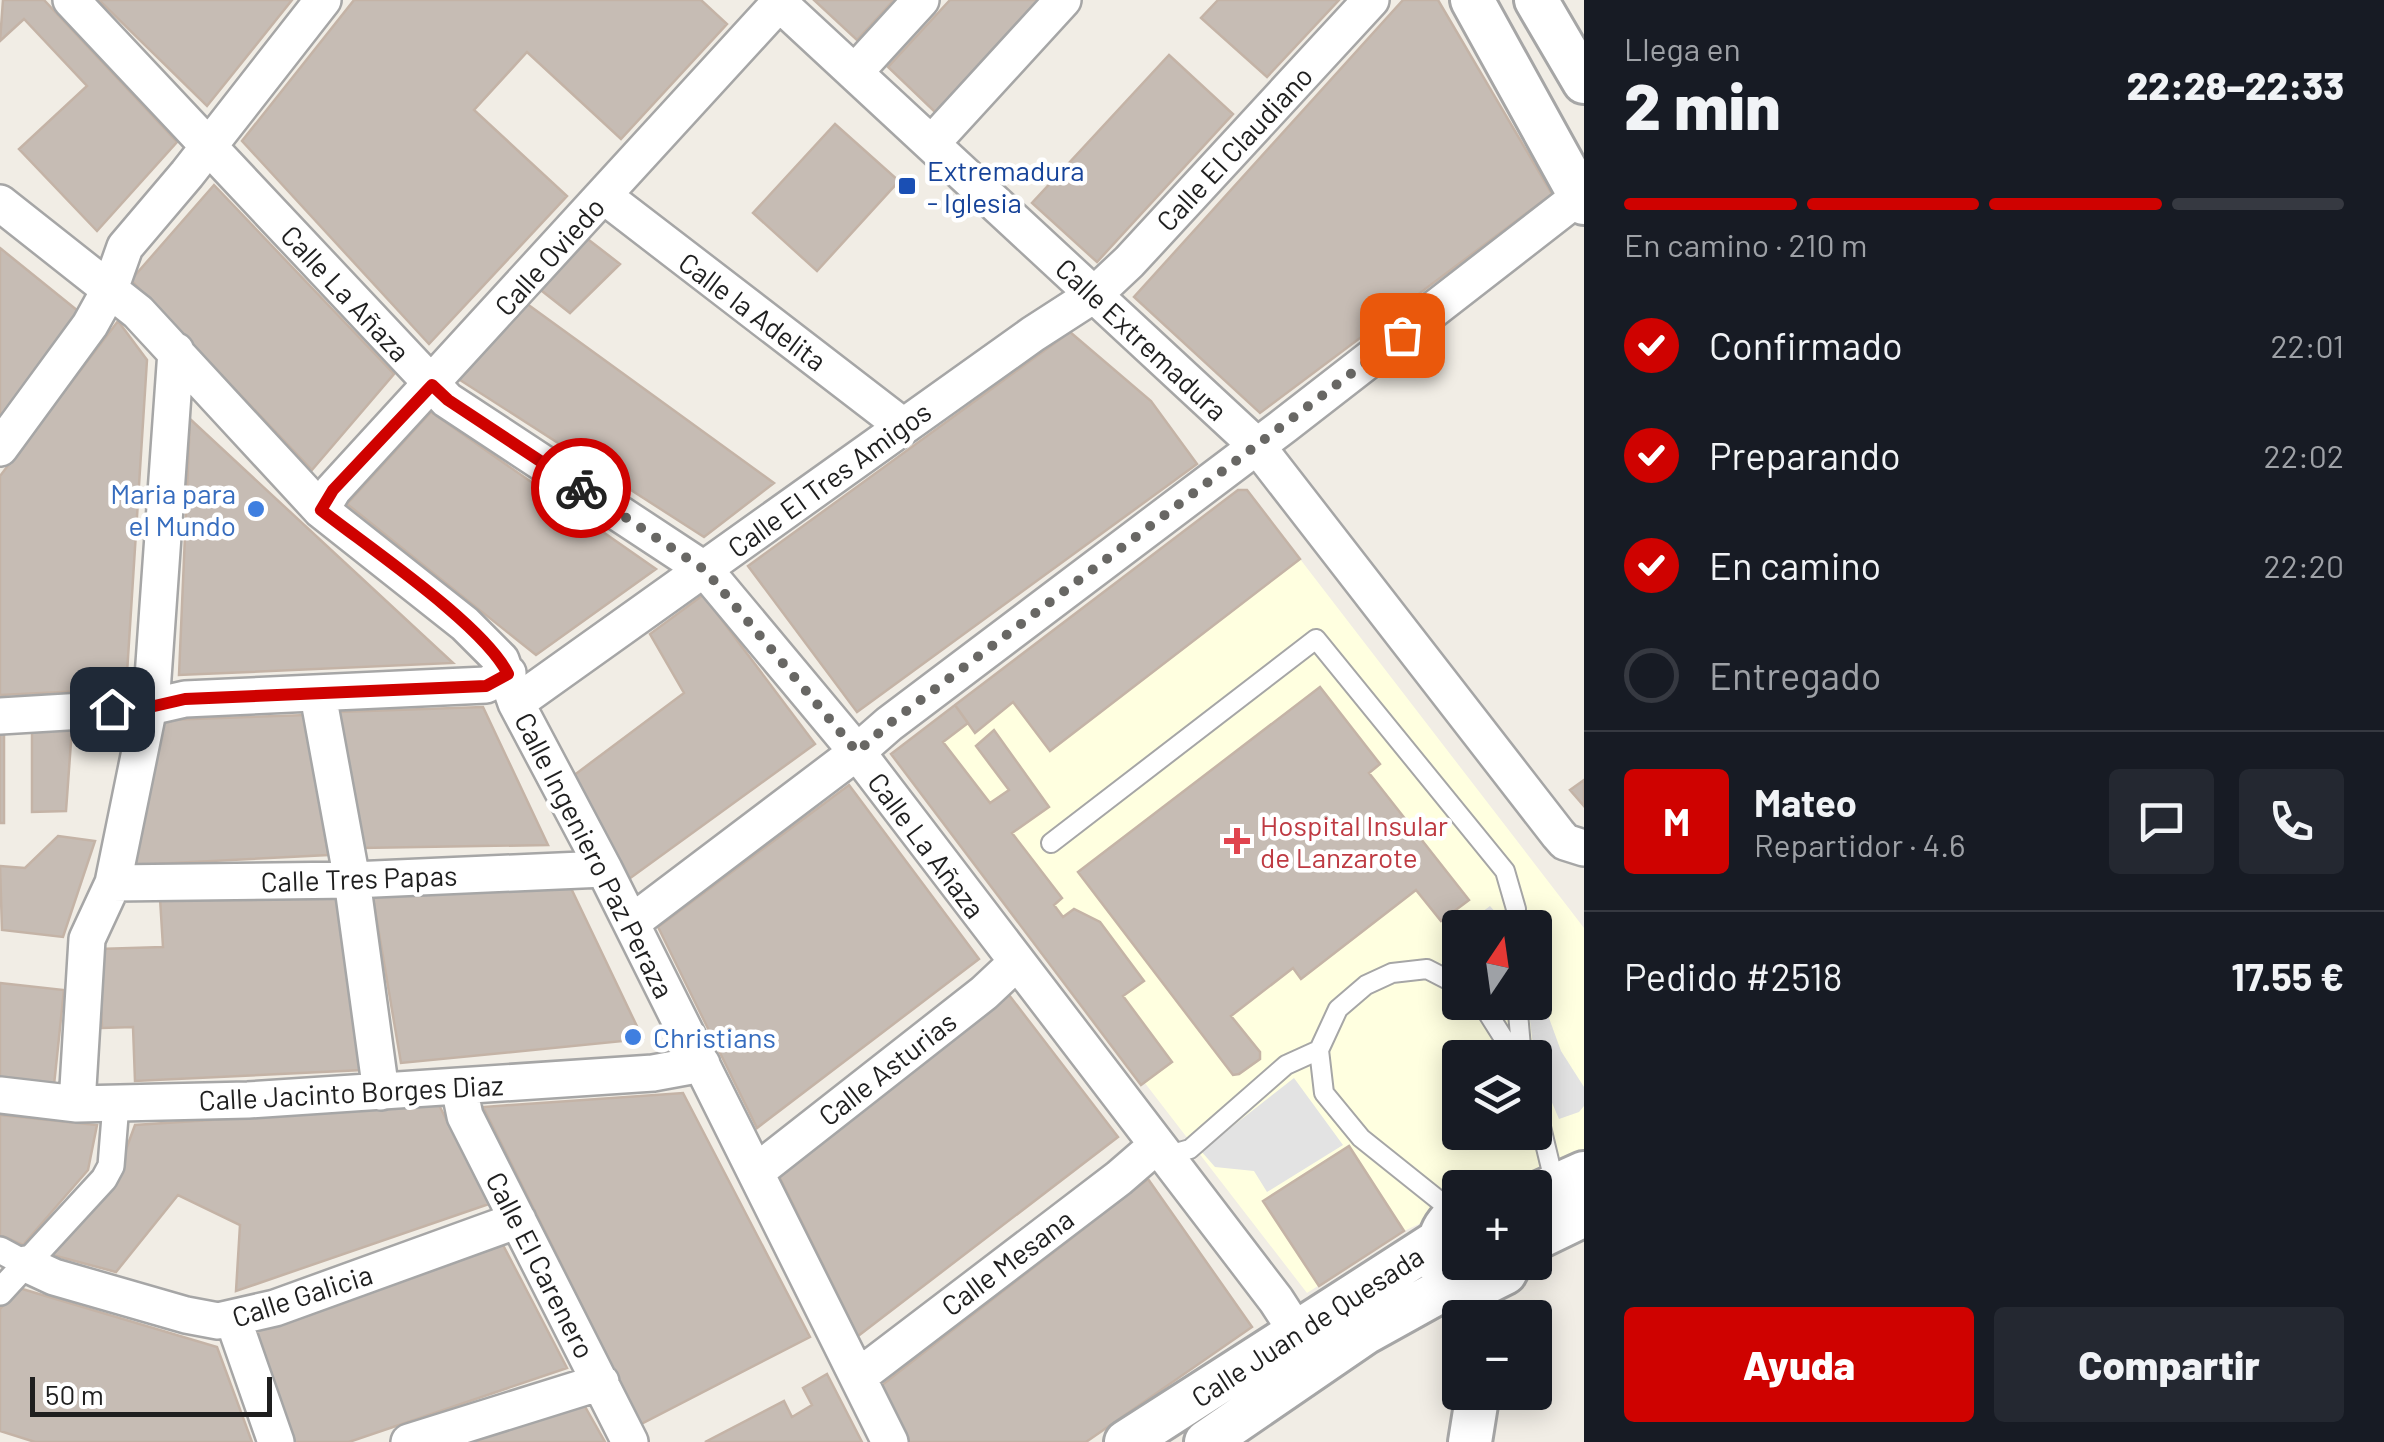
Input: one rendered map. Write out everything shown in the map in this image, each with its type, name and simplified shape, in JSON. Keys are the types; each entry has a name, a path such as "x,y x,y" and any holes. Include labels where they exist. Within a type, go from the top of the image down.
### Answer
{"street":[{"name":"Calle La Añaza","path":"72,0 432,385 463,410 705,570 857,752 1276,1300 1308,1350"},
{"path":"0,448 90,325 110,289 126,247 323,0"},
{"path":"855,72 921,0"},
{"path":"932,143 1063,0"},
{"name":"Calle El Claudiano","path":"1095,294 1371,0"},
{"path":"634,928 639,917 889,724 1567,206 1583,201 1472,0"},
{"path":"1536,0 1584,82"},
{"name":"Calle Extremadura","path":"779,1 1257,446 1558,834 1565,842 1584,848"},
{"name":"Calle Oviedo","path":"321,510 333,490 779,1"},
{"name":"Calle la Adelita","path":"604,196 903,426"},
{"name":"Calle Ingeniero Paz Peraza","path":"0,203 138,312 321,510 465,624 501,660 890,1442"},
{"name":"Calle El Tres Amigos","path":"512,688 550,676 1095,294"},
{"path":"77,1104 87,939 113,883 150,707 176,351"},
{"path":"0,716 150,707 185,699 512,688"},
{"path":"318,695 352,880 381,1092"},
{"name":"Calle Tres Papas","path":"113,883 352,880 604,869"},
{"name":"Calle Asturias","path":"756,1172 984,993 1016,963"},
{"name":"Calle Jacinto Borges Diaz","path":"0,1095 77,1104 116,1104 653,1074 702,1064"},
{"name":"Calle El Carenero","path":"459,1087 465,1116 630,1442"},
{"path":"0,1292 13,1257 104,1179 111,1166 116,1104"},
{"name":"Calle Mesana","path":"858,1378 1156,1146"},
{"name":"Calle Galicia","path":"13,1257 54,1278 218,1321 276,1308 518,1220"},
{"name":"Calle Juan de Quesada","path":"1206,1442 1442,1231"},
{"path":"1466,1300 1488,1280"},
{"name":"Calle Juan de Quesada","path":"1126,1442 1308,1350 1442,1313"},
{"path":"234,1319 276,1442"},
{"path":"410,1442 601,1382"},
{"path":"1470,1442 1475,1410"}],"lane":[{"path":"1051,843 1316,639 1505,872 1516,910"},
{"path":"1442,973 1427,968 1392,972 1366,985 1338,1009 1319,1050 1327,1109 1442,1214"},
{"path":"1156,1146 1176,1154 1190,1150 1286,1066 1319,1050"},
{"path":"1550,1150 1564,1192"}],"shaded area":[{"name":"Hospital Insular de Lanzarote","path":"1238,490 1247,490 1584,928 1584,1149 1537,1170 1442,1170 1442,1213 1404,1231 1307,1293 891,754"},
{"path":"1530,1020 1550,1020 1561,1051 1584,1087 1584,1106 1579,1112 1559,1119 1552,1103 1552,1040 1532,1040"},
{"path":"1294,1078 1343,1145 1267,1192 1254,1171 1215,1167 1201,1151"}],"building":[{"path":"3,0 44,0 177,142 97,231 19,149 87,86 24,19 0,41"},
{"path":"99,0 292,0 207,106"},
{"path":"354,0 701,0 727,24 621,139 527,52 474,110 567,196 429,344 242,141"},
{"path":"814,0 894,0 857,40"},
{"path":"950,0 1038,0 935,112 888,67"},
{"path":"1218,0 1339,0 1267,77 1201,18"},
{"path":"1403,0 1438,0 1552,194 1260,413 1134,297"},
{"path":"1169,55 1233,114 1097,262 1032,203"},
{"path":"835,124 899,181 817,271 753,213"},
{"path":"214,185 394,374 312,470 131,280"},
{"path":"585,237 620,264 570,313 537,287"},
{"path":"0,248 78,311 0,417"},
{"path":"523,301 774,483 704,537 457,378"},
{"path":"118,321 147,360 126,689 0,695 0,476"},
{"path":"1070,332 1151,401 1197,464 857,712 748,566"},
{"path":"431,412 656,569 536,655 347,504"},
{"path":"190,419 453,663 179,675"},
{"path":"1238,490 1247,490 1300,559 1050,751 1013,702 975,733 955,705"},
{"path":"703,595 815,744 629,879 573,776 684,693 650,634"},
{"path":"1320,687 1380,764 1369,773 1469,900 1456,910 1442,910 1441,921 1416,890 1301,979 1293,968 1231,1016 1260,1052 1260,1059 1233,1075 1078,872"},
{"path":"955,705 968,723 943,742 990,803 1009,790 976,746 994,730 1049,807 1012,833 1062,898 1054,905 1063,917 1074,909 1100,922 1144,981 1123,996 1172,1062 1141,1085 891,754"},
{"path":"483,707 548,845 361,848 337,712"},
{"path":"307,715 328,855 135,865 165,720"},
{"path":"32,728 72,728 66,811 32,812"},
{"path":"0,729 4,729 4,823 0,823"},
{"path":"1584,780 1584,806 1570,790"},
{"path":"849,785 979,959 757,1128 658,927"},
{"path":"58,836 95,841 63,937 2,930 0,866 25,868"},
{"path":"569,884 643,1039 401,1063 372,892"},
{"path":"335,891 362,1070 135,1081 133,1027 102,1028 99,949 163,947 160,898"},
{"path":"0,983 64,990 54,1085 0,1079"},
{"path":"1009,995 1118,1137 858,1336 777,1172"},
{"path":"683,1093 810,1337 641,1424 483,1107"},
{"path":"439,1105 489,1204 236,1291 240,1225 178,1195 116,1272 45,1253 117,1174 135,1125"},
{"path":"0,1115 97,1125 88,1170 23,1245 0,1235"},
{"path":"1349,1146 1404,1231 1319,1286 1263,1201"},
{"path":"1148,1179 1252,1327 1086,1442 909,1442 882,1385"},
{"path":"503,1245 567,1368 349,1442 295,1442 254,1332"},
{"path":"19,1288 217,1347 252,1442 35,1442 0,1431 0,1309"},
{"path":"827,1374 862,1442 705,1442 784,1401 792,1417 812,1405 803,1388"},
{"path":"583,1403 605,1442 467,1442"}],"way so far":[{"path":"581,488 705,570 857,752 1402,335"}],"place":[{"name":"Extremadura - Iglesia","path":"907,186"},
{"name":"Maria para el Mundo","path":"256,509"},
{"name":"Hospital Insular de Lanzarote","path":"1237,841"},
{"name":"Christians","path":"633,1037"}],"route":[{"path":"112,709 150,707 185,699 486,686 508,674 501,660 465,624 321,510 333,490 432,385 448,400 581,488"}]}
